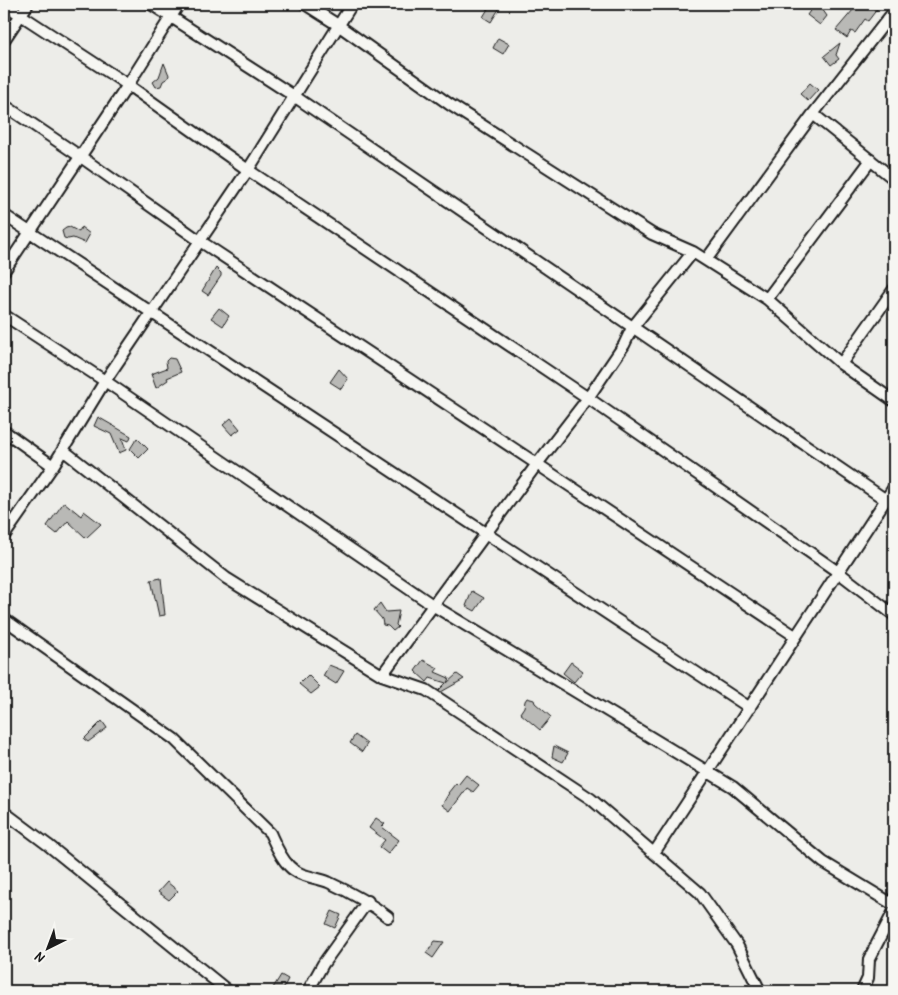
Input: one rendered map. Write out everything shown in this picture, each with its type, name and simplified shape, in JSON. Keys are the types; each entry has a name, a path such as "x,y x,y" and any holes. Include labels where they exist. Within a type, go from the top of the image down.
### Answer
{"street":[{"path":"4,4 128,85 248,170 588,398 838,572 894,616"},
{"path":"4,40 28,4"},
{"path":"151,4 294,96 886,500"},
{"path":"4,271 81,157 179,4"},
{"path":"305,4 338,25 449,104 652,234 694,252 767,299 841,364 894,401"},
{"path":"4,536 8,521 53,466 105,381 248,170 352,4"},
{"path":"706,260 812,114 894,11"},
{"path":"4,105 200,241 795,636"},
{"path":"812,114 894,179"},
{"path":"767,299 871,160"},
{"path":"4,215 750,708"},
{"path":"382,676 537,464 588,398 624,345 632,328 694,252"},
{"path":"841,364 894,289"},
{"path":"4,315 105,381 434,606 733,787 823,862 894,905"},
{"path":"4,431 53,466"},
{"path":"63,450 226,578 382,676 426,690 592,799 700,893 737,945 760,991"},
{"path":"654,853 894,487"},
{"path":"4,619 174,739 270,833 290,867 307,876 326,881 368,902 388,917"},
{"path":"4,812 56,851 228,991"},
{"path":"308,991 323,964 368,902"},
{"path":"862,991 868,978 869,959 894,911"}],"building":[{"path":"491,4 502,4 491,22 483,17"},
{"path":"815,4 826,4 822,9 827,16 820,25 807,15"},
{"path":"845,4 881,4 868,21 865,19 855,33 851,31 847,38 836,30 853,10"},
{"path":"498,38 509,44 503,54 493,48"},
{"path":"840,43 836,55 839,59 831,65 824,56"},
{"path":"164,63 169,75 168,78 163,81 161,86 156,87 153,82 159,77"},
{"path":"810,83 818,90 808,101 800,94"},
{"path":"70,227 79,232 81,227 90,234 85,243 73,238 64,238 62,231"},
{"path":"216,268 221,273 221,276 208,295 202,291"},
{"path":"219,308 229,316 223,326 211,318"},
{"path":"169,358 175,359 181,372 167,378 168,380 156,388 151,374 167,368 166,361"},
{"path":"339,369 348,379 341,389 330,382"},
{"path":"98,417 131,436 129,441 122,438 126,450 119,453 111,434 94,426"},
{"path":"231,418 240,429 232,435 223,425"},
{"path":"137,438 148,449 139,458 130,449"},
{"path":"64,502 81,516 84,511 101,524 86,538 68,521 57,534 47,526"},
{"path":"161,578 165,615 159,616 151,580"},
{"path":"472,591 484,598 475,611 466,606"},
{"path":"380,603 386,612 399,611 396,625 398,627 393,631 388,626 383,625 382,619 374,610"},
{"path":"423,660 438,668 435,672 449,678 447,683 457,674 464,679 441,692 439,690 446,683 430,678 427,682 415,671"},
{"path":"571,662 583,671 574,682 563,673"},
{"path":"329,665 344,671 336,684 323,676"},
{"path":"308,675 320,687 311,694 299,684"},
{"path":"527,698 534,700 551,717 540,730 520,713"},
{"path":"102,721 107,728 88,742 84,739"},
{"path":"355,735 367,744 362,752 350,743"},
{"path":"554,746 568,753 563,762 552,757"},
{"path":"466,775 479,785 473,792 467,788 450,811 442,805 456,783 458,785"},
{"path":"376,818 385,824 382,827 399,840 388,854 379,847 385,840 369,828"},
{"path":"167,882 178,891 169,900 158,892"},
{"path":"332,911 341,915 335,928 326,924"},
{"path":"435,941 444,942 433,958 426,953"},
{"path":"281,975 288,979 282,991 278,991 273,988"}]}
